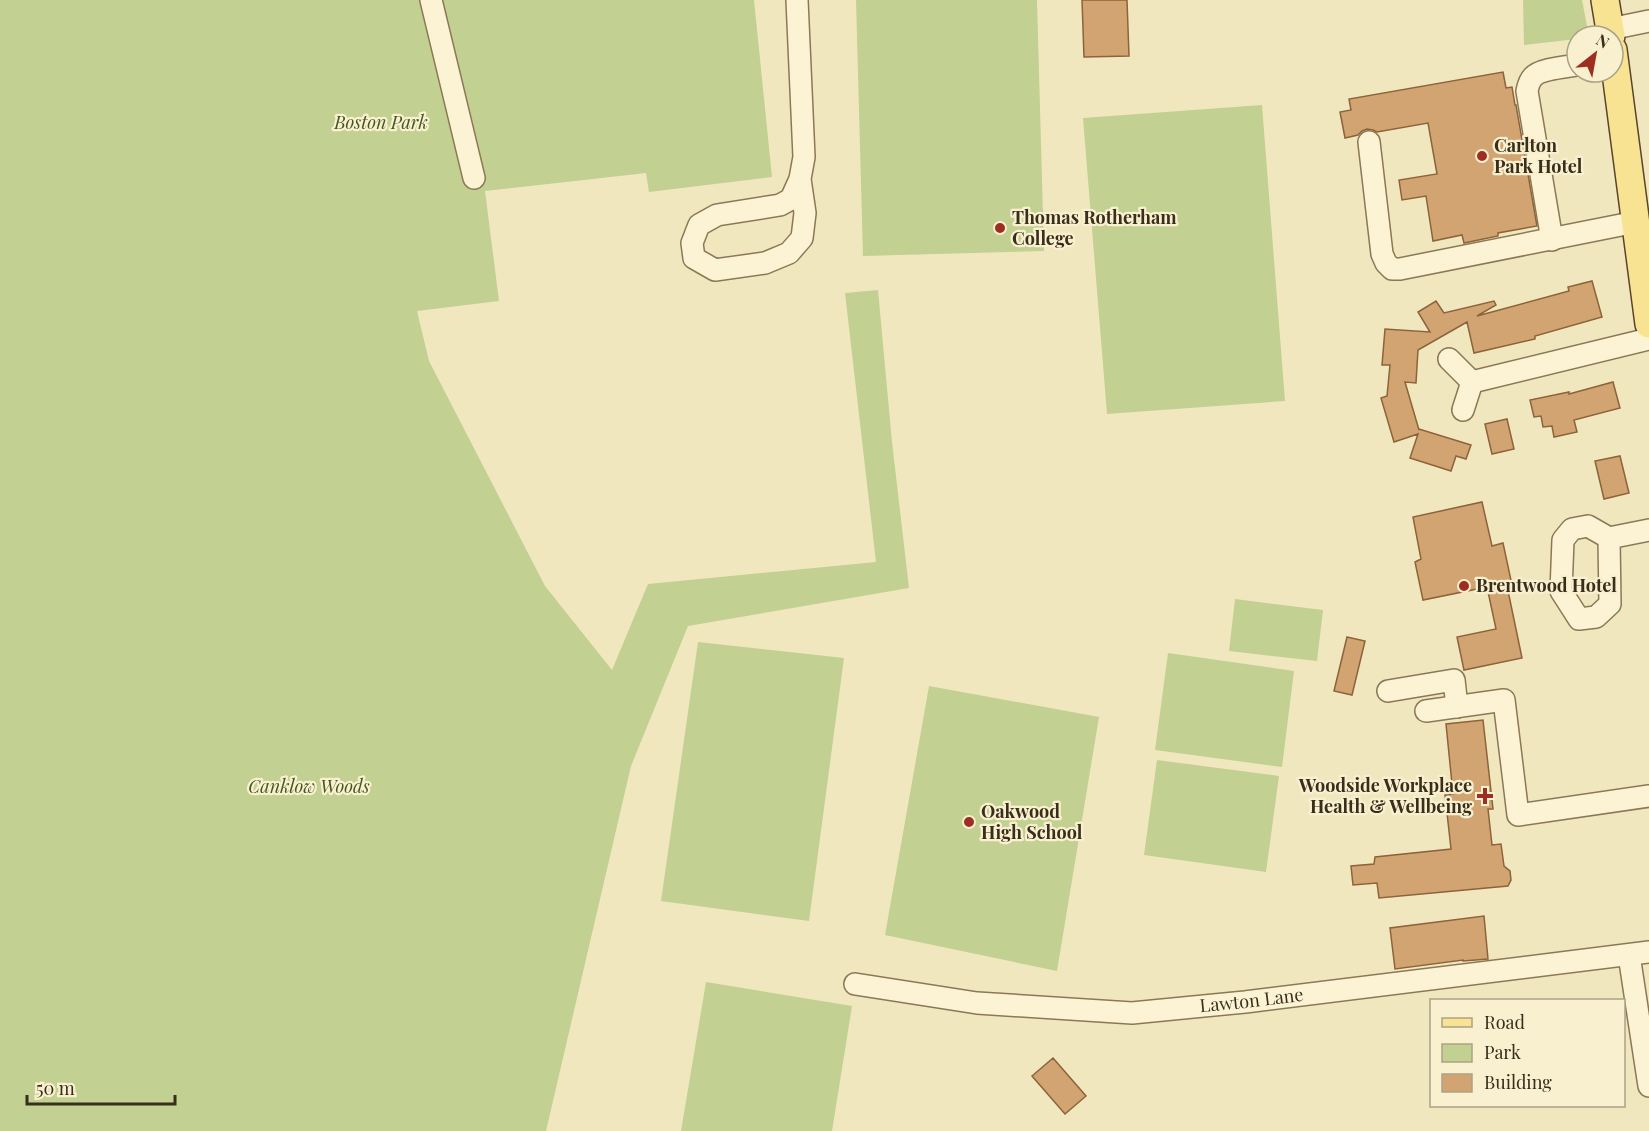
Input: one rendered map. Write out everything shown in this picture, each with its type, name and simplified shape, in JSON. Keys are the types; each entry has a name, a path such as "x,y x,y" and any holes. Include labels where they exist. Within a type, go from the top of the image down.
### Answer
{"main road":[{"path":"1605,0 1609,24"},
{"path":"1617,84 1648,314"}],"street":[{"path":"431,0 474,178"},
{"path":"797,0 804,157 800,179 791,199 780,205 717,215 699,225 692,243 694,258 715,270 765,263 789,253 801,237 806,213 800,179"},
{"path":"1625,37 1649,21"},
{"path":"1552,240 1527,91 1534,75 1542,71 1565,67"},
{"path":"1370,142 1382,254 1392,269 1636,222"},
{"path":"1472,382 1649,339"},
{"path":"1449,359 1472,382"},
{"path":"1463,410 1472,382"},
{"path":"1609,538 1649,530"},
{"path":"1388,691 1454,680 1456,707"},
{"path":"1426,711 1504,700 1518,815 1649,796"},
{"path":"1639,954 1649,1086"},
{"name":"Lawton Lane","path":"855,984 977,1003 1132,1013 1245,1002 1639,954"}],"green space":[{"name":"Canklow Woods","path":"0,0 754,0 772,177 649,192 646,173 485,191 499,301 417,311 429,361 545,586 612,670 648,584 876,562 845,293 878,290 892,442 909,588 688,626 631,766 546,1131 0,1131"},
{"path":"856,0 1037,0 1044,251 863,256"},
{"path":"1523,0 1582,0 1587,24 1565,24 1565,40 1524,45"},
{"path":"1262,105 1285,401 1107,414 1083,118"},
{"path":"1235,599 1323,610 1317,661 1229,651"},
{"path":"698,642 844,658 809,921 661,901"},
{"path":"1168,653 1294,671 1282,767 1155,750"},
{"path":"929,686 1099,717 1057,971 885,935"},
{"path":"1157,760 1279,776 1266,872 1144,855"},
{"path":"706,982 852,1006 832,1131 681,1131"}],"building":[{"path":"1082,0 1127,0 1129,56 1084,57"},
{"name":"Carlton Park Hotel","path":"1503,72 1506,88 1512,87 1516,105 1537,226 1498,233 1498,236 1464,243 1462,235 1433,241 1426,196 1402,200 1399,180 1437,174 1428,123 1377,132 1367,129 1358,135 1345,138 1340,112 1351,110 1349,99"},
{"path":"1592,281 1602,317 1535,336 1535,339 1474,353 1467,322 1418,350 1416,383 1405,382 1419,430 1471,445 1466,459 1456,456 1451,471 1410,458 1418,434 1394,442 1381,398 1387,396 1390,365 1382,365 1385,329 1430,332 1418,312 1436,301 1444,313 1494,301 1496,305 1477,316 1569,291 1568,287"},
{"path":"1613,382 1620,408 1574,420 1577,432 1554,437 1552,426 1543,427 1541,416 1534,417 1530,400 1569,392 1569,394"},
{"path":"1507,419 1514,449 1492,454 1485,424"},
{"path":"1620,456 1629,493 1604,499 1595,461"},
{"name":"Brentwood Hotel","path":"1482,502 1492,546 1503,543 1512,585 1507,586 1522,658 1464,670 1457,637 1496,629 1487,587 1423,600 1415,562 1421,559 1413,517"},
{"path":"1347,637 1365,641 1352,695 1334,691"},
{"path":"1483,720 1493,809 1488,809 1492,845 1501,844 1504,866 1510,871 1511,880 1508,886 1379,898 1377,883 1353,885 1351,866 1374,864 1375,857 1451,849 1445,795 1453,794 1446,724"},
{"path":"1484,916 1488,959 1395,969 1390,928"},
{"path":"1053,1058 1086,1096 1065,1114 1032,1076"}],"place":[{"name":"Carlton Park Hotel","path":"1482,156"},
{"name":"Thomas Rotherham College","path":"1000,228"},
{"name":"Brentwood Hotel","path":"1464,586"},
{"name":"Woodside Workplace Health & Wellbeing","path":"1485,796"},
{"name":"Oakwood High School","path":"969,822"}],"park label":[{"name":"Boston Park","path":"381,123"}]}
